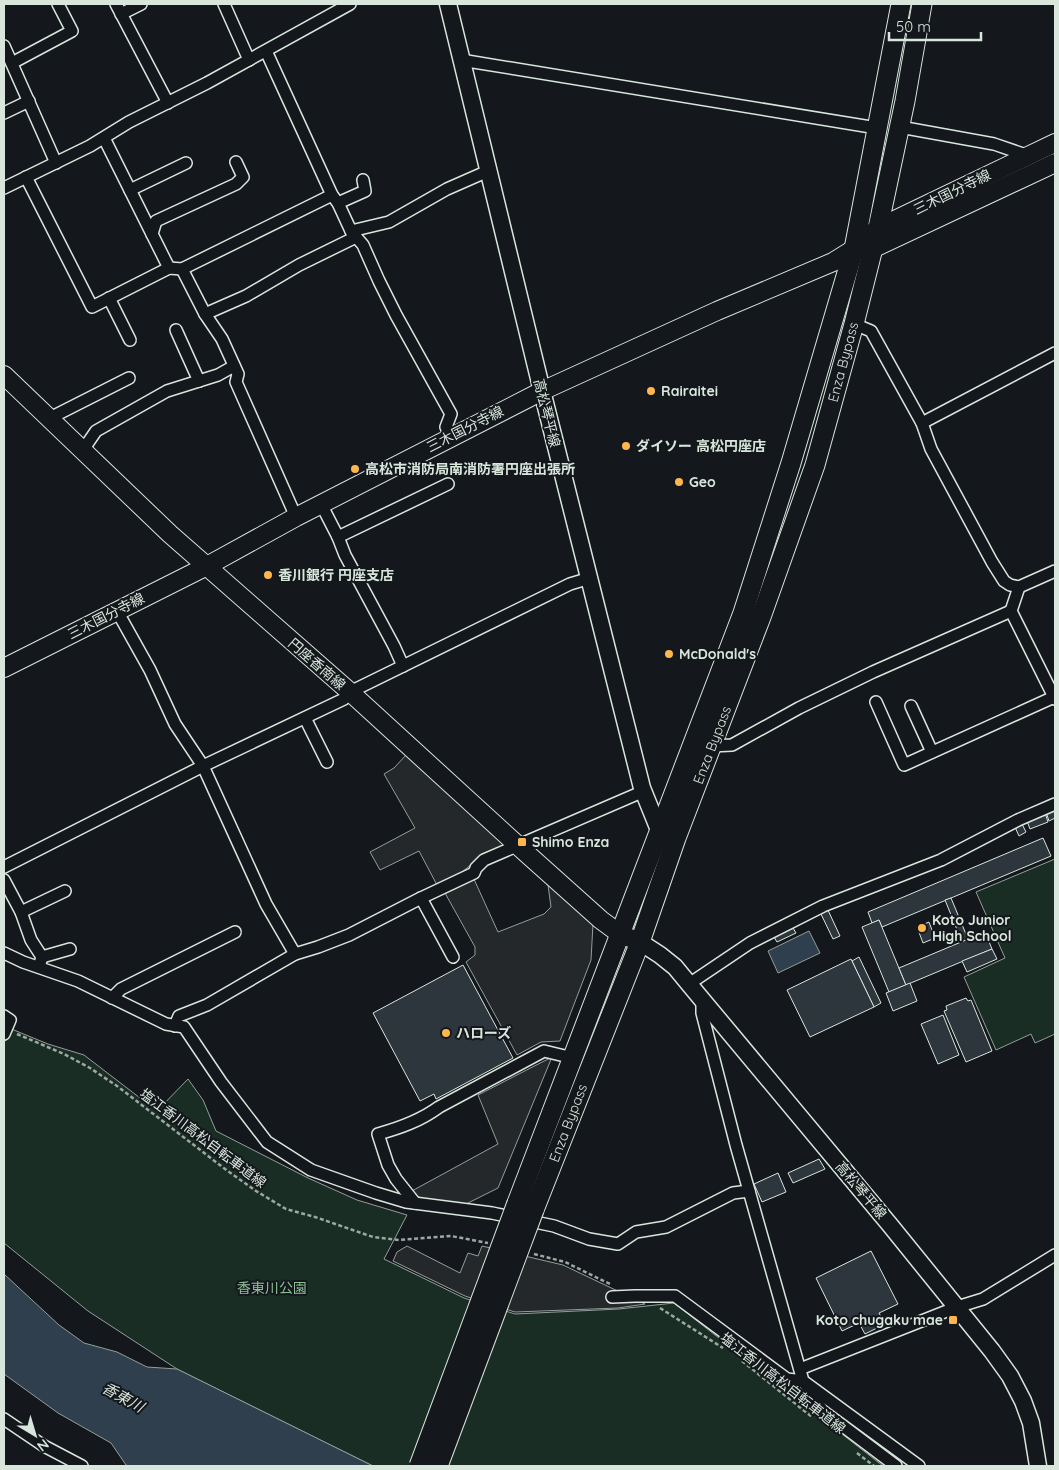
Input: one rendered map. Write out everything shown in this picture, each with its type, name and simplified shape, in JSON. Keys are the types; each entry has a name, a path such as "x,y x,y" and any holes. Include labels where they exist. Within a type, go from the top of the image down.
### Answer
{"highway":[{"name":"Enza Bypass","path":"438,1466 526,1206 572,1058 620,934 711,746 761,617 815,465 854,324 877,128 901,4"},
{"name":"Enza Bypass","path":"419,1466 526,1206 640,942 667,834 743,613 863,249 878,228 900,127 922,4"}],"main road":[{"name":"高松琴平線","path":"448,4 542,391 644,791 667,834"},
{"name":"三木国分寺線","path":"878,228 1055,143"},
{"name":"三木国分寺線","path":"4,668 207,566 296,517 542,391 717,311 863,249 1055,163"},
{"name":"円座香南線","path":"4,375 170,534 350,692 601,920 620,934 640,942"},
{"name":"高松琴平線","path":"640,942 675,967 890,1225 992,1351 1010,1376 1023,1401 1031,1423 1038,1466"}],"street":[{"path":"12,63 72,31 58,4"},
{"path":"141,4 119,9 168,103"},
{"path":"224,4 249,60"},
{"path":"4,188 104,138 129,122 207,83 350,4"},
{"path":"4,46 56,163"},
{"path":"266,50 335,199 354,234 363,245 396,315 451,414 446,427 450,437"},
{"path":"461,60 877,128"},
{"path":"4,113 29,101"},
{"path":"900,127 994,144 1029,156"},
{"path":"104,138 169,268"},
{"path":"152,234 156,221 236,184 243,177 236,162"},
{"path":"130,190 186,163"},
{"path":"206,314 246,296 354,234 389,222 447,189 488,171"},
{"path":"26,177 92,307 169,268 182,269 335,199 366,191 363,180"},
{"path":"182,269 206,314 222,338 238,374 236,382 296,517"},
{"path":"109,298 130,340"},
{"path":"854,324 871,331 922,424 931,449 1004,581 1019,587 1055,571"},
{"path":"176,330 199,381"},
{"path":"922,424 1055,352"},
{"path":"83,450 96,430 167,391 218,375 234,366"},
{"path":"50,418 129,378"},
{"path":"338,537 448,484"},
{"path":"321,504 338,537 345,556 403,666"},
{"path":"4,867 204,766 344,699 350,692 570,584 590,578"},
{"path":"876,702 904,765 1055,698 1012,611 1019,587"},
{"path":"117,611 150,670 175,724 204,766 266,904 295,954"},
{"path":"711,746 732,745 798,708 1012,611"},
{"path":"911,706 932,752"},
{"path":"305,718 327,762"},
{"path":"176,1026 179,1016 207,1005 295,954 349,935 474,873 484,860 644,791"},
{"path":"689,984 750,943 823,906 942,860 1018,820 1055,804"},
{"path":"4,880 21,912 40,962 166,1024 184,1027 221,1082 267,1142 311,1170 376,1193 415,1203 492,1213 554,1226 589,1238 618,1244 636,1232 666,1227 734,1194 749,1191"},
{"path":"21,912 65,891"},
{"path":"421,898 453,957"},
{"path":"112,998 121,989 235,932"},
{"path":"4,954 23,962 40,962 70,949"},
{"path":"702,999 702,1013 736,1145 803,1381 823,1411 896,1466"},
{"path":"4,1016 10,1020 5,1032"},
{"path":"415,1203 396,1179 388,1165 378,1134 424,1118 544,1051 572,1058"},
{"path":"800,1369 957,1307 983,1299 1055,1256"},
{"path":"612,1297 675,1296 787,1379 803,1381 919,1466"},
{"path":"4,1419 44,1446 82,1466"}],"path":[{"name":"塩江香川高松自転車道線","path":"5,1032 64,1054 90,1068 117,1086 225,1170 286,1209 315,1217 373,1238 399,1240 451,1236 489,1243"},
{"name":"塩江香川高松自転車道線","path":"532,1253 565,1262 653,1304 728,1351"},
{"name":"塩江香川高松自転車道線","path":"736,1357 812,1418"},
{"name":"塩江香川高松自転車道線","path":"851,1448 874,1466"}],"green space":[{"path":"1055,859 1055,1034 1035,1043 1031,1034 996,1050 964,977 1005,958 976,892"},
{"name":"香東川公園","path":"4,1026 48,1044 84,1055 157,1111 188,1079 203,1100 216,1131 308,1178 357,1200 407,1215 384,1259 464,1298 515,1314 619,1309 674,1303 883,1466 373,1466 177,1369 88,1311 4,1243"}],"shaded area":[{"path":"406,755 506,847 483,855 462,872 437,885 419,851 380,870 370,852 415,828 384,774 394,768"},
{"path":"473,877 498,932 544,914 551,907 548,885 593,924 591,960 560,1041 541,1042 517,1055 466,962 475,955 475,947 445,893"},
{"path":"552,1057 498,1188 462,1206 418,1200 410,1192 498,1144 478,1095"},
{"path":"407,1246 460,1273 468,1253 478,1256 482,1246 563,1265 645,1304 618,1308 515,1312 465,1296 393,1261 397,1252"}],"water":[{"path":"809,931 820,953 778,973 768,951"},
{"name":"香東川","path":"4,1274 59,1325 84,1343 117,1352 147,1367 177,1369 373,1466 126,1465 111,1443 58,1413 4,1374"}],"building":[{"path":"1055,808 1055,818 1049,821 1046,812"},
{"path":"1045,813 1048,822 1030,829 1027,821"},
{"path":"1022,824 1026,832 1019,836 1015,827"},
{"path":"1043,838 1051,856 882,927 879,920 872,923 868,912"},
{"path":"951,898 968,939 962,942 945,900"},
{"path":"827,908 840,936 833,939 820,912"},
{"path":"879,920 906,985 889,992 862,927"},
{"path":"929,922 935,938 923,943 917,927"},
{"path":"793,928 796,933 777,942 774,937"},
{"path":"985,932 992,949 906,985 899,968"},
{"path":"992,949 997,959 967,972 962,961"},
{"path":"859,957 881,1003 874,1007 852,961"},
{"path":"851,959 874,1007 810,1037 787,990"},
{"path":"463,965 513,1058 436,1099 434,1094 420,1101 373,1013"},
{"path":"910,983 917,1001 893,1011 886,993"},
{"path":"966,998 968,1001 971,1000 992,1051 966,1062 944,1011 947,1010 946,1006"},
{"path":"943,1015 959,1055 938,1064 921,1024"},
{"path":"819,1159 825,1169 793,1183 788,1173"},
{"path":"778,1173 786,1192 762,1202 754,1184"},
{"path":"871,1251 898,1304 879,1313 885,1324 865,1334 859,1323 842,1331 816,1278"}],"place":[{"name":"Rairaitei","path":"651,391"},
{"name":"ダイソー 高松円座店","path":"626,446"},
{"name":"高松市消防局南消防署円座出張所","path":"355,469"},
{"name":"Geo","path":"679,482"},
{"name":"香川銀行 円座支店","path":"268,575"},
{"name":"McDonald's","path":"669,654"},
{"name":"Shimo Enza","path":"522,842"},
{"name":"Koto Junior High School","path":"922,928"},
{"name":"ハローズ","path":"446,1033"},
{"name":"Koto chugaku mae","path":"953,1320"}]}
